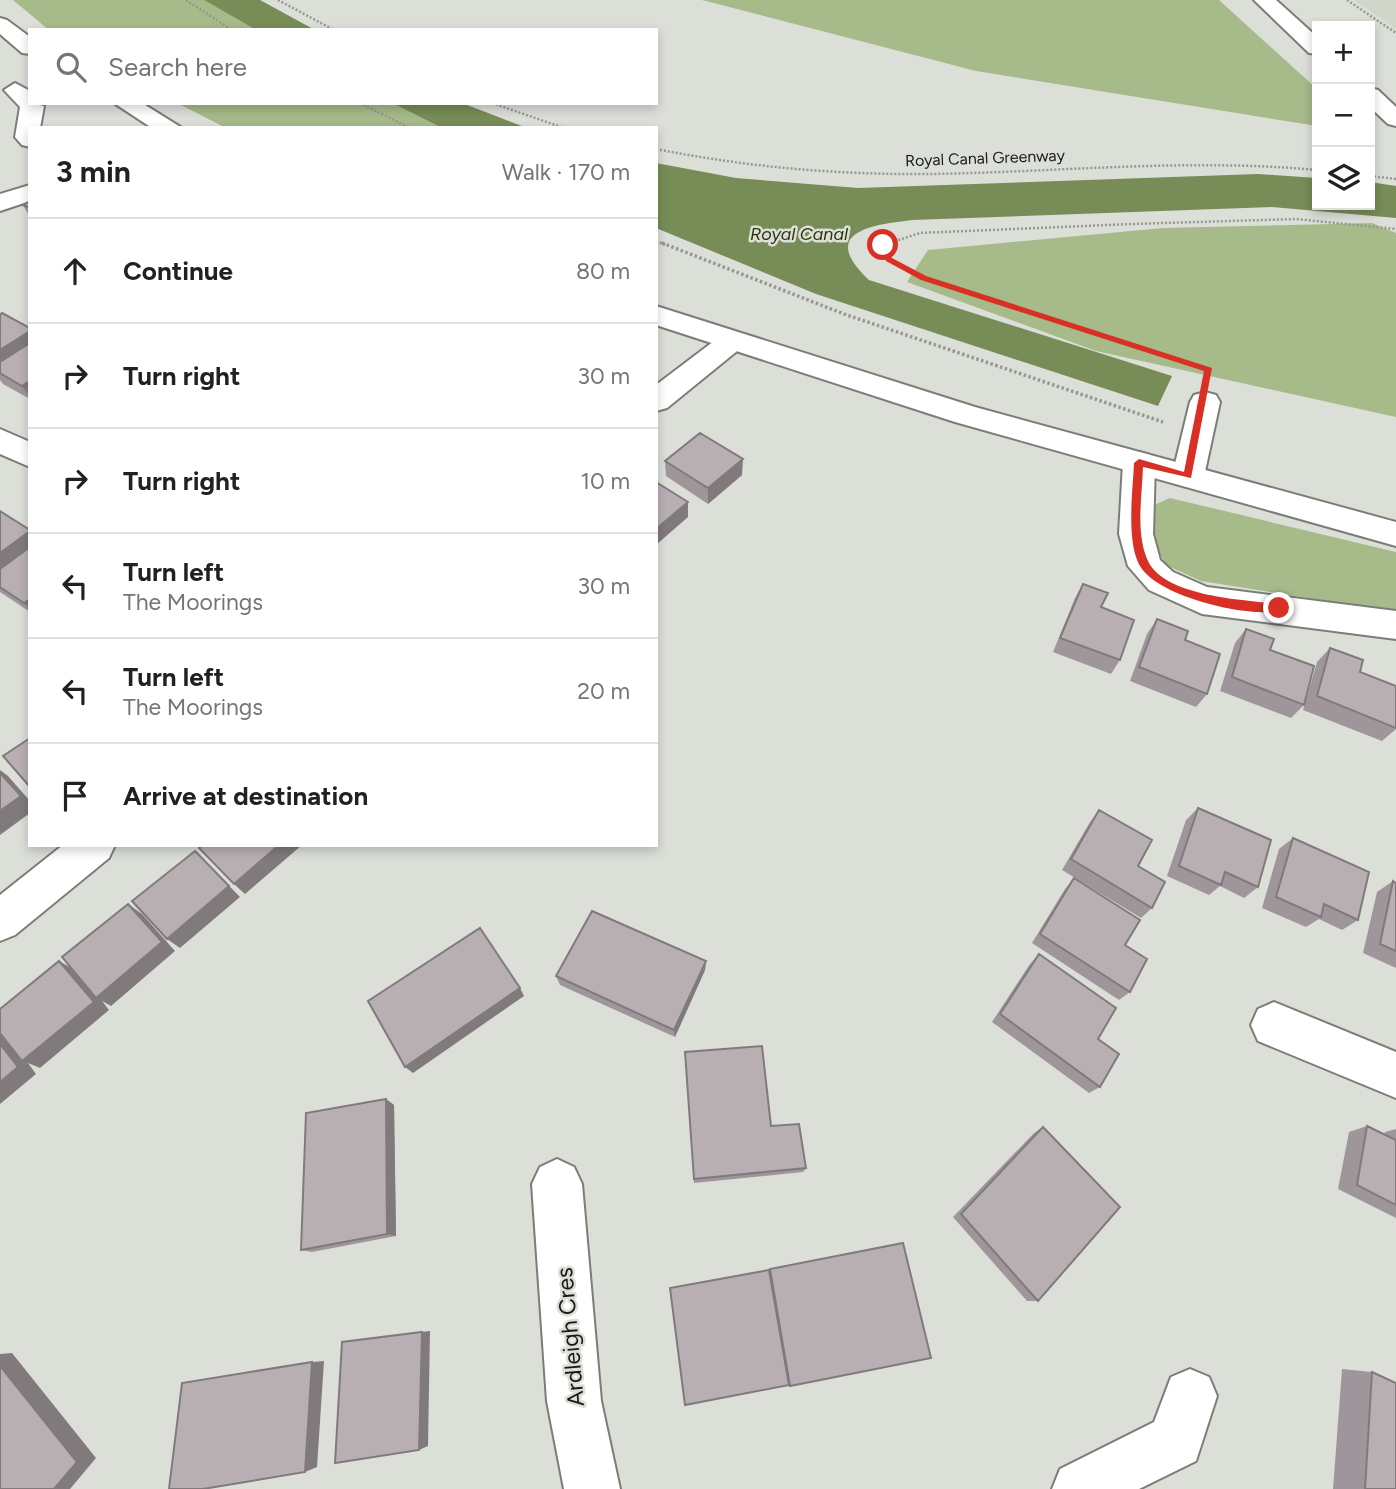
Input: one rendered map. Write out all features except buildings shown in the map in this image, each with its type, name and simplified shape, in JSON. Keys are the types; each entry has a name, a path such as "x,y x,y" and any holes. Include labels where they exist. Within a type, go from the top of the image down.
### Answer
{"main road":[{"path":"1264,0 1312,43"},
{"path":"0,24 28,45"},
{"path":"6,79 28,102"},
{"path":"29,126 31,105"},
{"path":"129,105 166,126"},
{"path":"0,203 28,193"},
{"path":"658,316 966,415 1396,534"},
{"path":"658,399 732,341"},
{"path":"1188,476 1205,402"},
{"path":"0,440 28,455"},
{"path":"1139,463 1136,534 1145,566 1161,580 1202,600 1396,625"},
{"path":"0,921 92,847"},
{"path":"1274,1025 1396,1075"},
{"name":"Ardleigh Cres","path":"557,1184 574,1401 592,1489"},
{"path":"1080,1489 1176,1441 1190,1396"}],"path":[{"path":"186,0 229,28"},
{"path":"278,0 330,28"},
{"path":"1347,0 1396,33"},
{"path":"364,105 406,126"},
{"path":"498,105 558,126"},
{"name":"Royal Canal Greenway","path":"658,149 725,164 867,174 968,173 1167,163 1312,170"},
{"path":"1375,177 1396,179"},
{"path":"1205,402 1209,370 923,278 889,260 883,245 920,233 1158,223 1296,219 1396,229"},
{"path":"658,242 755,283 906,338 1196,432"}],"shaded area":[{"path":"13,0 204,0 253,28 47,28"},
{"path":"702,0 1219,0 1312,84 1312,125 976,71"},
{"path":"1354,0 1396,0 1396,29"},
{"path":"181,105 396,105 438,126 222,126"},
{"path":"1372,223 1396,233 1396,417 1096,351 907,282 928,250 1163,228"},
{"path":"1170,498 1396,552 1396,612 1201,581 1166,565 1153,543 1152,506"}],"water":[{"path":"204,0 260,0 311,28 253,28"},
{"path":"396,105 467,105 522,126 438,126"},
{"name":"Royal Canal","path":"658,163 736,178 858,188 1258,174 1312,178 1312,210 1375,210 1375,183 1396,186 1396,218 1272,207 912,220 867,229 849,241 848,251 869,280 1172,376 1158,406 816,294 658,229"}],"route":[{"path":"883,245 889,260 923,278 1209,370 1205,402 1188,476 1139,463 1136,534 1145,566 1161,580 1202,600 1279,608"}]}
